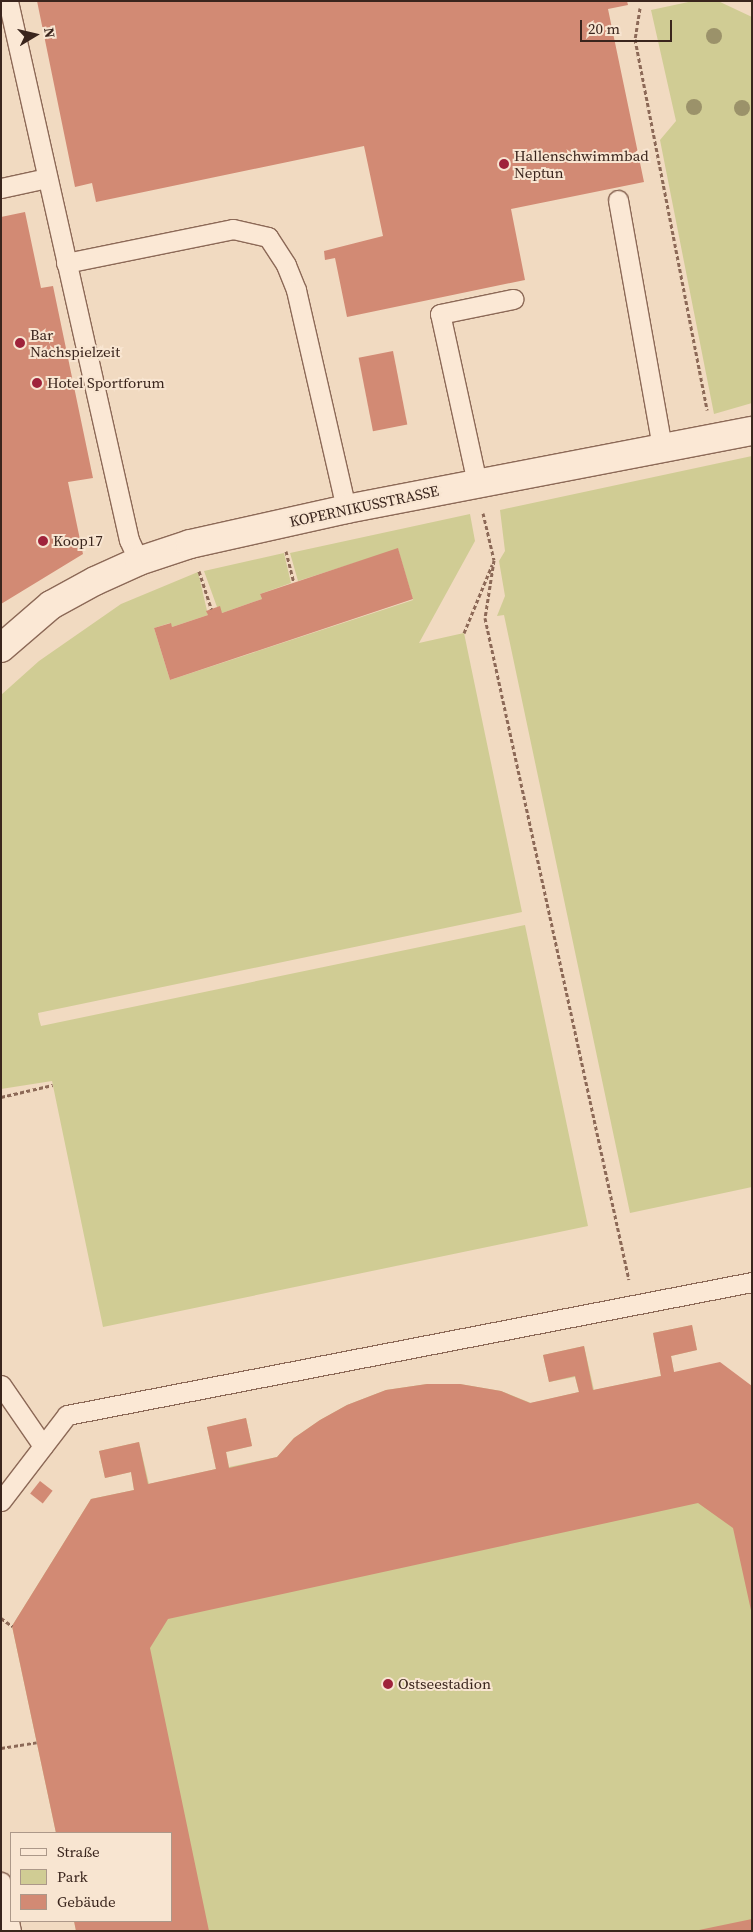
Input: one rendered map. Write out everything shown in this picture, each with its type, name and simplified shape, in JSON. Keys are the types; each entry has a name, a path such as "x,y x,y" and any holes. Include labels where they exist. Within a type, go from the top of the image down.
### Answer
{"street":[{"name":"KOPERNIKUSSTRASSE","path":"1,648 51,606 139,561 190,544 346,509 752,431"}],"lane":[{"path":"8,1 129,540 139,561"},
{"path":"1,188 47,178"},
{"path":"618,200 662,448"},
{"path":"66,263 233,230 268,237 286,265 296,290 346,509"},
{"path":"477,483 440,314 513,299"},
{"path":"1,1501 67,1414 752,1282"},
{"path":"1,1385 43,1446"},
{"path":"1,1882 12,1931"}],"path":[{"path":"640,8 635,39 713,438"},
{"path":"477,483 494,560 485,618 634,1304"},
{"path":"190,544 211,609"},
{"path":"464,633 494,560"},
{"path":"1,1097 53,1085"},
{"path":"1,1618 12,1626"},
{"path":"1,1748 36,1742"}],"green space":[{"path":"693,1 718,1 752,17 752,403 714,414 660,140 676,121 651,10"},
{"path":"752,456 752,1187 630,1213 504,615 497,616 505,596 499,561 505,551 500,510"},
{"path":"470,514 475,541 419,643 464,633 522,912 38,1013 41,1026 525,925 588,1226 103,1327 52,1081 1,1089 1,695 39,661 121,604 198,572 208,615 172,627 170,623 154,628 170,680 413,600 398,549 298,581 290,553"},
{"path":"284,553 291,583 260,594 262,599 222,613 217,607 204,571"},
{"name":"Ostseestadion","path":"692,1325 697,1350 671,1356 674,1372 752,1386 752,1931 76,1931 74,1922 172,1922 172,1832 56,1832 12,1626 91,1499 134,1490 131,1472 105,1478 99,1451 139,1442 149,1484 216,1469 207,1427 246,1418 252,1446 226,1452 229,1467 277,1457 294,1438 320,1420 347,1405 386,1390 427,1384 460,1384 501,1391 531,1403 579,1392 575,1377 549,1382 543,1355 584,1346 594,1390 661,1376 653,1333"}],"building":[{"name":"Hallenschwimmbad Neptun","path":"37,1 627,1 628,5 608,9 644,182 511,209 525,280 347,317 335,258 325,260 324,251 383,236 364,146 96,202 92,183 75,187"},
{"name":"Hotel Sportforum","path":"25,212 41,288 53,286 93,478 68,482 83,554 1,604 1,217"},
{"path":"393,351 407,425 373,431 359,358"},
{"path":"398,548 413,599 170,680 154,628 171,623 172,627 208,615 206,611 220,606 222,613 262,599 260,594"},
{"path":"692,1325 697,1350 671,1356 674,1372 720,1362 752,1386 752,1615 733,1528 698,1503 168,1619 150,1648 209,1931 76,1931 74,1922 172,1922 172,1832 56,1832 12,1626 91,1499 134,1490 131,1472 105,1478 99,1451 139,1442 148,1484 216,1469 207,1427 246,1418 252,1446 226,1452 229,1468 277,1457 294,1438 320,1420 347,1405 386,1390 427,1384 460,1384 501,1391 530,1403 579,1392 575,1376 549,1382 543,1355 584,1346 593,1390 661,1376 653,1333"},
{"path":"40,1481 53,1491 43,1503 30,1494"},
{"path":"752,1919 752,1931 699,1931 699,1930"}],"place":[{"name":"Hallenschwimmbad Neptun","path":"504,164"},
{"name":"Bar Nachspielzeit","path":"20,343"},
{"name":"Hotel Sportforum","path":"37,383"},
{"name":"Koop17","path":"43,541"},
{"name":"Ostseestadion","path":"388,1684"}]}
